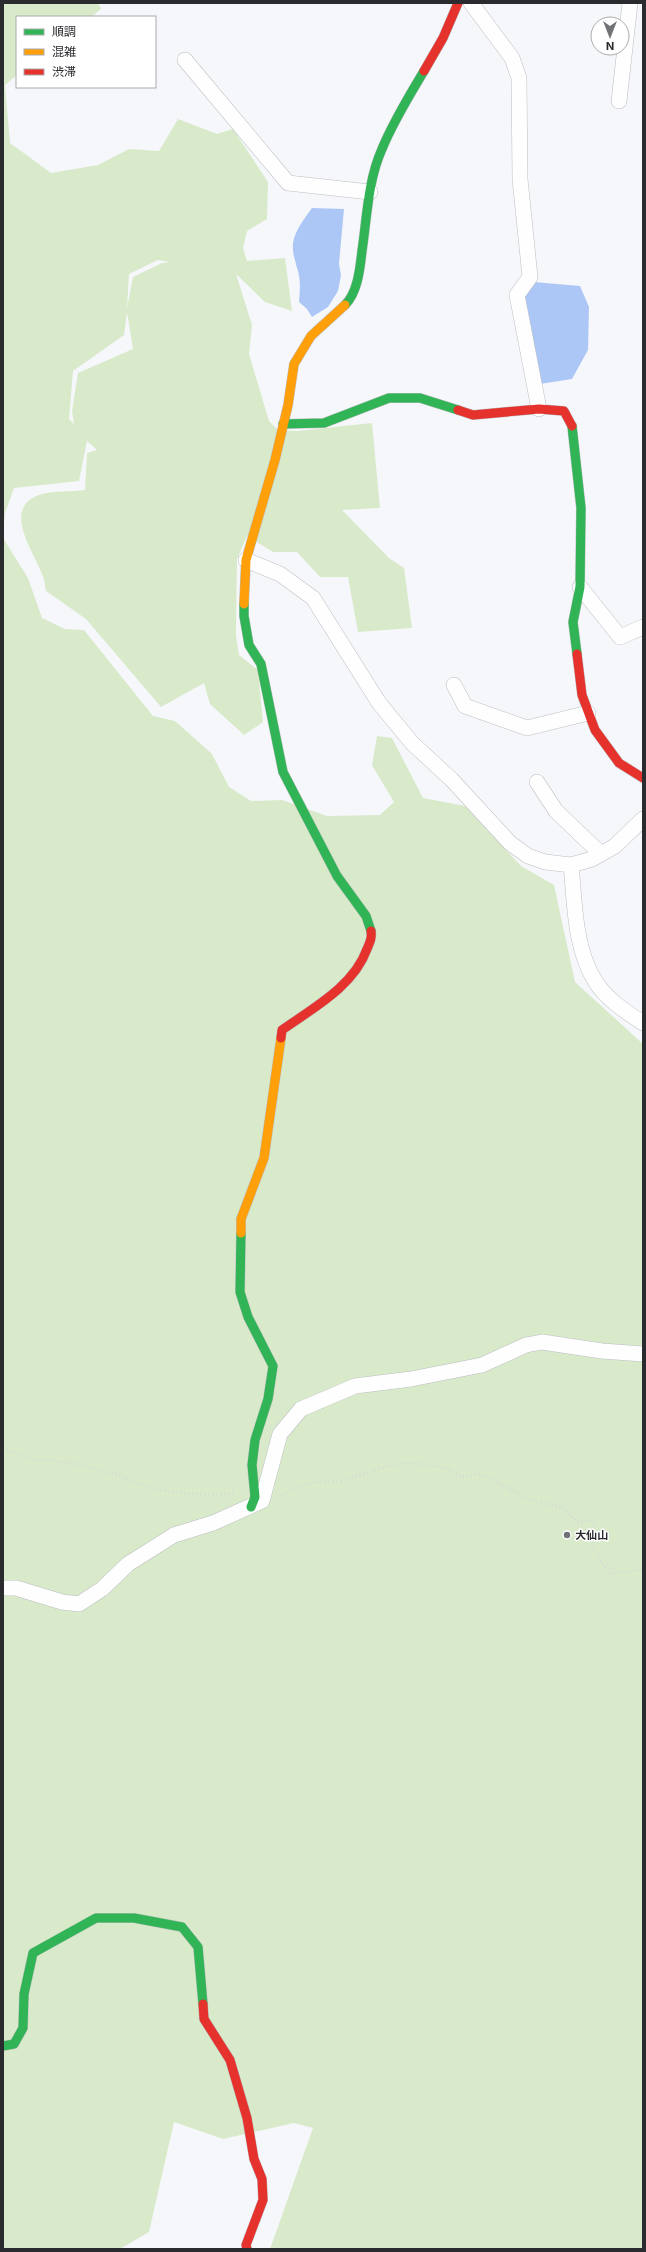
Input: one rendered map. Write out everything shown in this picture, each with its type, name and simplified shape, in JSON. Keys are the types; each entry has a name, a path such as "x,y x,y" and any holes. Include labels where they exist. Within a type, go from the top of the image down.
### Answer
{"street":[{"path":"256,1502 252,1465 255,1440 268,1399 273,1366 248,1317 240,1292 241,1219 264,1158 282,1030 329,997 362,964 372,936 366,916 338,876 283,772 261,664 249,644 244,616 246,560 283,424 294,364 311,336 349,301 359,275 370,192 381,150 400,111 443,38 458,3"},
{"path":"471,3 512,58 519,78 520,179 530,277 517,295 539,409"},
{"path":"618,101 630,3"},
{"path":"185,60 288,183 370,192"},
{"path":"283,424 324,423 389,398 420,398 473,415 539,409 564,410 572,425 581,508 580,587 573,622 582,695 595,730 618,763 643,778"},
{"path":"246,560 280,574 313,598 379,702 412,743 452,780 510,843 528,856 546,862 571,865 592,859 615,846 643,818"},
{"path":"580,587 620,637 643,627"},
{"path":"454,685 465,706 527,728 588,713"},
{"path":"537,782 556,811 601,854"},
{"path":"571,865 581,947 595,981 621,1009 643,1023"},
{"path":"3,1588 16,1588 62,1602 79,1604 102,1589 128,1564 174,1535 212,1523 256,1502 280,1434 301,1408 350,1389 482,1365 526,1345 542,1342 602,1351 643,1354"},
{"path":"3,2046 14,2044 23,2028 24,1994 33,1953 96,1918 134,1918 182,1927 198,1947 204,2019 230,2060 247,2118 254,2159 262,2179 263,2200 246,2245 247,2249"}],"path":[{"path":"3,1448 31,1459 67,1462 109,1473 155,1490 209,1495 234,1492 256,1502 275,1501 291,1489 315,1482 341,1481 401,1463 445,1468 462,1476 480,1474 530,1500 561,1507 578,1522 594,1520 590,1530 593,1546 599,1561 611,1574 643,1569"}],"green space":[{"path":"3,3 98,3 101,9 92,16 16,16 16,76 5,85 10,143 51,173 98,165 129,149 159,151 178,119 217,134 233,129 268,182 267,219 247,231 243,248 247,261 285,258 292,311 265,302 236,274 252,325 249,354 269,421 278,430 297,431 372,423 380,508 342,510 389,558 404,568 412,628 358,632 348,577 320,577 297,552 273,552 247,536 237,559 236,635 239,655 258,670 263,722 244,735 210,704 204,683 161,707 86,619 46,591 44,579 24,533 21,521 22,511 28,502 44,493 85,490 87,453 97,450 87,441 79,481 14,488 5,513 3,535","holes":["158,260 170,262 162,263 133,277 127,308 129,274","127,312 133,349 78,373 72,411 74,424 69,419 73,371 124,335"]},
{"path":"3,538 28,578 42,618 65,629 84,630 153,716 175,721 212,754 229,787 251,801 282,800 327,816 380,815 394,802 372,765 377,736 392,738 423,798 465,806 521,866 554,885 575,982 643,1044 643,2249 270,2249 313,2128 294,2123 223,2139 174,2122 149,2232 120,2249 3,2249"}],"water":[{"path":"312,208 344,209 339,264 341,275 338,291 328,307 312,317 307,309 299,302 300,280 294,256 293,243 298,229"},
{"path":"534,282 580,286 589,307 588,350 572,379 540,384 521,298"}],"traffic: fast":[{"path":"345,305 353,293 358,280 371,186 377,161 396,119 424,71"},
{"path":"283,424 324,423 389,398 420,398 458,410"},
{"path":"572,426 581,508 580,587 573,622 577,654"},
{"path":"244,604 244,616 249,645 261,664 283,772 337,876 366,916 371,931"},
{"path":"241,1233 240,1292 248,1317 273,1366 268,1399 255,1440 252,1465 255,1497 251,1507"},
{"path":"3,2046 14,2044 23,2028 24,1994 33,1953 96,1918 134,1918 182,1927 198,1947 203,2004"}],"traffic: slow":[{"path":"244,604 246,560 275,460 288,405 294,364 311,336 345,305"},
{"path":"241,1233 241,1219 264,1158 281,1038"}],"traffic: jam":[{"path":"424,71 443,38 458,3"},
{"path":"458,410 473,415 539,409 564,411 572,426"},
{"path":"577,654 582,695 595,730 619,763 643,778"},
{"path":"281,1038 282,1030 331,995 353,974 368,947 371,938 371,931"},
{"path":"203,2004 204,2019 230,2060 247,2118 254,2159 262,2179 263,2200 246,2245 247,2249"}],"place":[{"name":"大仙山","path":"567,1535"}]}
